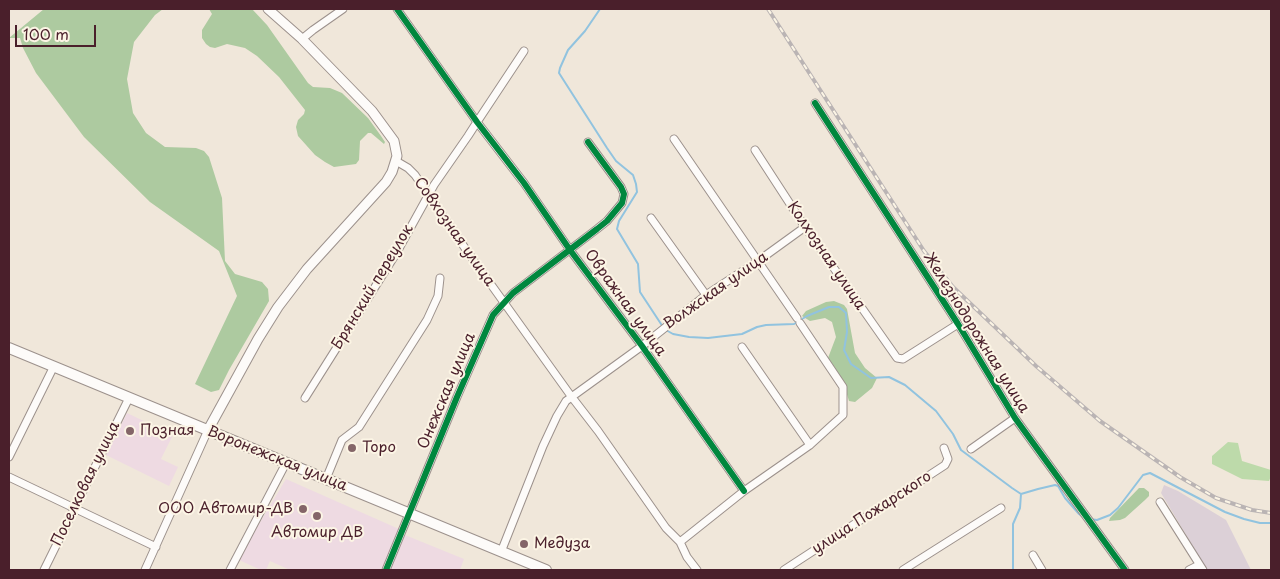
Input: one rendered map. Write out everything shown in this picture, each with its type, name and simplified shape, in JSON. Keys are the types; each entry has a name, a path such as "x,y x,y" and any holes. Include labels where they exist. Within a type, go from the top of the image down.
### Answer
{"highway":[{"name":"Воронежская улица","path":"9,348 546,570"}],"main road":[{"path":"208,430 258,339 278,307 307,269 386,182 396,161 394,142 372,111 302,39 268,9"}],"street":[{"path":"302,39 343,9"},
{"name":"Овражная улица","path":"397,9 476,122 524,183 570,250 642,346 744,491"},
{"name":"Брянский переулок","path":"305,398 392,260 428,195 524,51"},
{"name":"Железнодорожная улица","path":"815,103 958,324 1015,418 1125,570"},
{"path":"674,139 843,387 843,415 810,445 744,491 680,542"},
{"name":"Онежская улица","path":"386,570 487,326 513,292 607,221 622,203 624,198 621,187 588,142"},
{"name":"Колхозная улица","path":"755,150 805,227 894,356 900,360 958,324"},
{"name":"Совхозная улица","path":"396,161 415,175 666,528 680,542 687,557 697,570"},
{"path":"651,218 706,295"},
{"name":"Волжская улица","path":"502,552 543,446 562,407 571,396 642,346 706,295 805,227"},
{"path":"326,479 342,440 359,427 428,320 438,296 440,278"},
{"path":"742,347 810,445"},
{"path":"9,457 54,366"},
{"name":"Поселковая улица","path":"44,570 129,398"},
{"path":"971,449 1015,418"},
{"path":"145,570 208,430"},
{"name":"улица Пожарского","path":"784,570 946,465 948,459 944,448"},
{"path":"230,570 286,463"},
{"path":"9,477 156,547"},
{"path":"1160,502 1201,567 1189,570"},
{"path":"902,570 1001,508"},
{"path":"1033,555 1042,570"}],"shaded area":[{"path":"127,413 173,435 161,459 178,467 169,486 106,455"},
{"name":"Автомир ДВ","path":"286,479 399,529 405,535 464,559 460,570 290,570 270,561 266,570 261,570 239,560"},
{"path":"1164,485 1178,491 1226,520 1251,570 1207,570 1161,493"}],"green space":[{"path":"44,9 163,9 155,15 134,42 127,79 133,113 146,133 165,147 196,148 204,151 209,157 222,198 225,261 235,274 262,282 268,289 269,301 219,390 211,392 195,384 237,296 219,251 150,202 84,137 36,73 20,38 9,38"},
{"path":"209,9 252,9 267,25 308,83 313,87 330,88 342,93 368,118 385,142 384,144 371,133 368,133 360,141 359,160 356,164 334,167 315,155 298,136 296,127 298,120 305,110 279,77 257,56 245,48 227,44 215,48 206,44 202,38 202,30 212,14"},
{"path":"834,301 844,305 847,309 855,353 865,368 877,378 872,388 855,402 849,401 845,388 829,363 828,358 836,337 832,322 825,318 810,321 802,316 806,311 826,302"},
{"path":"1228,442 1238,443 1242,461 1271,470 1269,481 1242,479 1212,464 1212,456"},
{"path":"1139,488 1144,488 1149,492 1149,496 1125,518 1109,521 1110,518"}],"waterway":[{"path":"600,9 585,31 568,50 559,73 616,161 633,175 637,192 619,221 617,229 638,264 640,292 663,327"},
{"path":"666,330 673,334 689,337 708,338 742,334 766,325 794,324 807,316 829,307 839,307 846,313 847,332 844,350 851,364 871,378 889,377 905,385 936,411 953,434 961,450 1021,494 1055,485 1058,486 1065,498 1083,517"},
{"path":"1090,519 1097,520 1110,515 1118,508 1143,475 1150,473 1225,512 1260,523 1271,523"},
{"path":"1013,570 1013,524 1020,508 1021,494"}],"railway":[{"path":"768,9 924,251 953,287 1036,366 1100,421 1180,477 1216,498 1252,510 1271,513"}],"cycle path":[{"path":"397,9 477,122 524,183 570,250 642,346 744,491"},
{"path":"815,103 958,324 1015,418 1125,570"},
{"path":"386,570 493,315 513,293 607,221 622,203 624,194 621,187 588,142"}],"place":[{"name":"Позная","path":"130,431"},
{"name":"Торо","path":"352,448"},
{"name":"ООО Автомир-ДВ","path":"303,509"},
{"name":"Автомир ДВ","path":"317,516"},
{"name":"Медуза","path":"524,544"}]}
